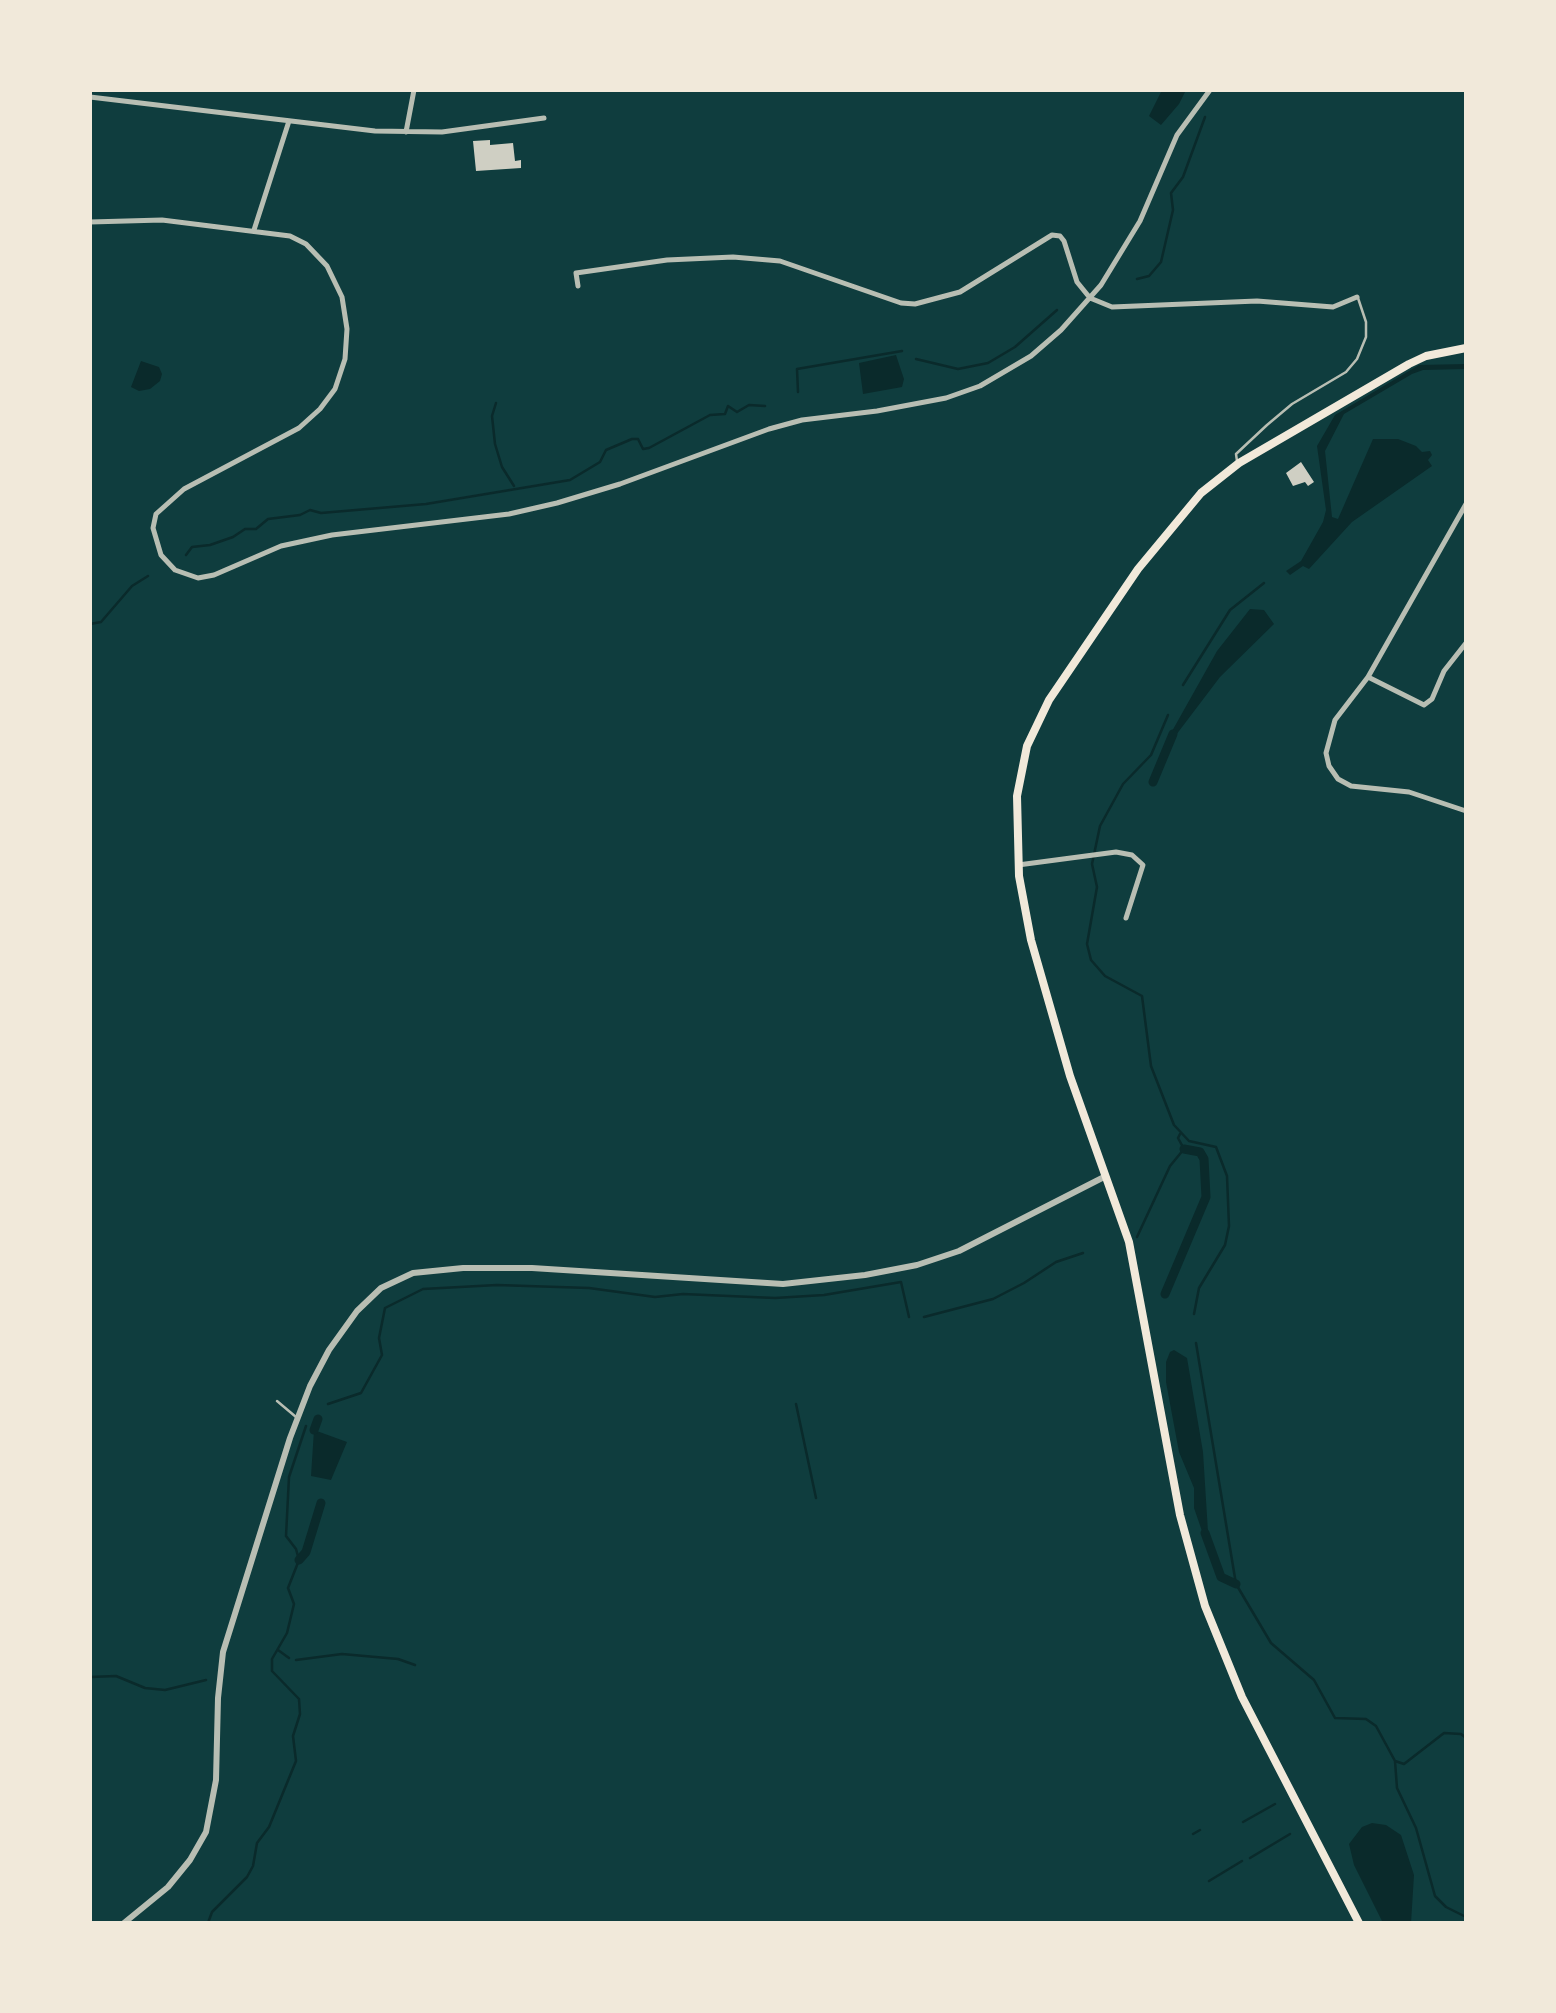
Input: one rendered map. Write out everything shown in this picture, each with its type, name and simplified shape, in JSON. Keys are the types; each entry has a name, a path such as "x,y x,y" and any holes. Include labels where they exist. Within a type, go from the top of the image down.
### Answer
{"main road":[{"path":"1358,1923 1242,1696 1205,1606 1180,1515 1130,1242 1070,1076 1026,918 1016,814 1019,778 1040,716 1163,536 1201,494 1239,463 1409,364 1426,356 1466,348"}],"street":[{"path":"406,132 414,90"},
{"path":"90,222 162,220 290,236 306,244 327,266 345,312 344,360 335,389 320,409 300,428 204,476 168,500 156,514 152,528 161,555 186,576 198,578 281,546 332,535 492,516 557,503 802,420 946,398 980,386 1032,356 1090,298 1125,249 1177,135 1210,90"},
{"path":"90,96 406,132 442,132 544,118"},
{"path":"254,230 289,121"},
{"path":"578,286 576,273 667,260 733,257 780,262 915,304 960,292 1052,235 1060,236 1064,242 1078,282 1090,298 1112,307 1258,302 1333,307 1357,297"},
{"path":"1466,504 1368,677 1330,729 1326,753 1338,778 1351,786 1430,796 1466,810"},
{"path":"1368,677 1424,705 1432,699 1444,670 1466,644"},
{"path":"1018,864 1116,852 1132,855 1143,864 1126,918"},
{"path":"124,1923 168,1887 206,1832 216,1780 223,1652 297,1418 316,1373 347,1324 375,1293 406,1275 436,1269 521,1268 764,1284 832,1280 897,1270 948,1255 1108,1175"}],"lane":[{"path":"1239,463 1236,454 1266,425 1292,404 1338,378 1357,359 1366,337 1366,322 1357,297"},
{"path":"276,1402 297,1418"}],"water":[{"path":"1162,90 1186,90 1161,125 1149,116"},
{"path":"896,355 904,379 902,387 863,394 859,363"},
{"path":"141,361 159,367 162,374 150,389 139,391 131,387"},
{"path":"1466,364 1466,369 1412,374 1344,414 1325,451 1332,517 1338,519 1373,439 1398,439 1422,452 1430,451 1428,460 1432,466 1352,522 1309,569 1303,566 1290,575 1286,571 1301,561 1323,522 1326,510 1317,446 1335,415 1419,365"},
{"path":"1250,609 1264,610 1274,624 1220,677 1176,735 1171,733 1217,651"},
{"path":"1174,1350 1187,1358 1203,1452 1208,1532 1203,1534 1194,1508 1194,1488 1179,1452 1166,1382 1166,1362"},
{"path":"314,1430 347,1442 331,1480 311,1476"},
{"path":"1372,1823 1386,1825 1401,1835 1414,1875 1411,1923 1383,1923 1354,1865 1349,1844 1362,1827"}],"building":[{"path":"490,140 490,145 513,143 515,161 521,160 521,168 476,171 473,141"},
{"path":"1301,462 1314,482 1293,486 1286,473"}],"waterway":[{"path":"1137,279 1149,276 1161,262 1173,210 1171,193 1183,177 1205,117"},
{"path":"916,359 958,369 988,363 1015,347 1057,310"},
{"path":"798,392 797,369 902,351"},
{"path":"496,403 492,416 495,444 502,467 514,486"},
{"path":"186,555 192,547 256,529 268,519 310,510 321,513 426,504 570,480 600,462 606,450 632,439 638,439 643,449 649,448 710,415 725,414 728,406 737,412 749,405 765,406"},
{"path":"90,624 101,622 132,586 148,576"},
{"path":"1183,685 1230,610 1264,583"},
{"path":"1168,715 1151,755 1123,784 1100,826 1092,864 1097,887 1087,944 1091,960 1105,976 1142,996 1151,1066 1174,1125 1189,1141 1216,1147 1227,1176 1229,1226 1225,1245 1199,1288 1194,1314"},
{"path":"1153,782 1173,734"},
{"path":"1137,1237 1170,1166 1184,1149 1180,1134"},
{"path":"1165,1294 1206,1197 1204,1159 1200,1152 1184,1149"},
{"path":"924,1317 993,1299 1056,1262 1083,1253"},
{"path":"328,1404 361,1393 382,1355 379,1338 385,1308 423,1289 497,1285 589,1288 655,1297 683,1294 775,1298 824,1295 901,1282 909,1317"},
{"path":"1196,1343 1236,1584 1271,1643 1314,1680 1335,1718 1366,1719 1376,1726 1395,1761 1397,1788 1416,1828 1435,1896 1466,1917"},
{"path":"796,1404 816,1498"},
{"path":"314,1430 318,1419"},
{"path":"208,1923 212,1912 253,1866 257,1843 269,1827 296,1761 293,1736 300,1714 299,1699 272,1671 272,1659 287,1633 294,1604 288,1588 299,1560 286,1536 289,1477 306,1426"},
{"path":"299,1560 306,1552 321,1503"},
{"path":"1205,1533 1221,1577 1236,1584"},
{"path":"278,1650 289,1658"},
{"path":"296,1660 342,1654 398,1659 415,1665"},
{"path":"90,1677 116,1676 145,1688 165,1690 206,1680"},
{"path":"1395,1761 1404,1764 1444,1733 1466,1738"},
{"path":"1243,1822 1275,1804"},
{"path":"1193,1834 1200,1830"},
{"path":"1250,1858 1290,1834"},
{"path":"1209,1881 1242,1861"}]}
